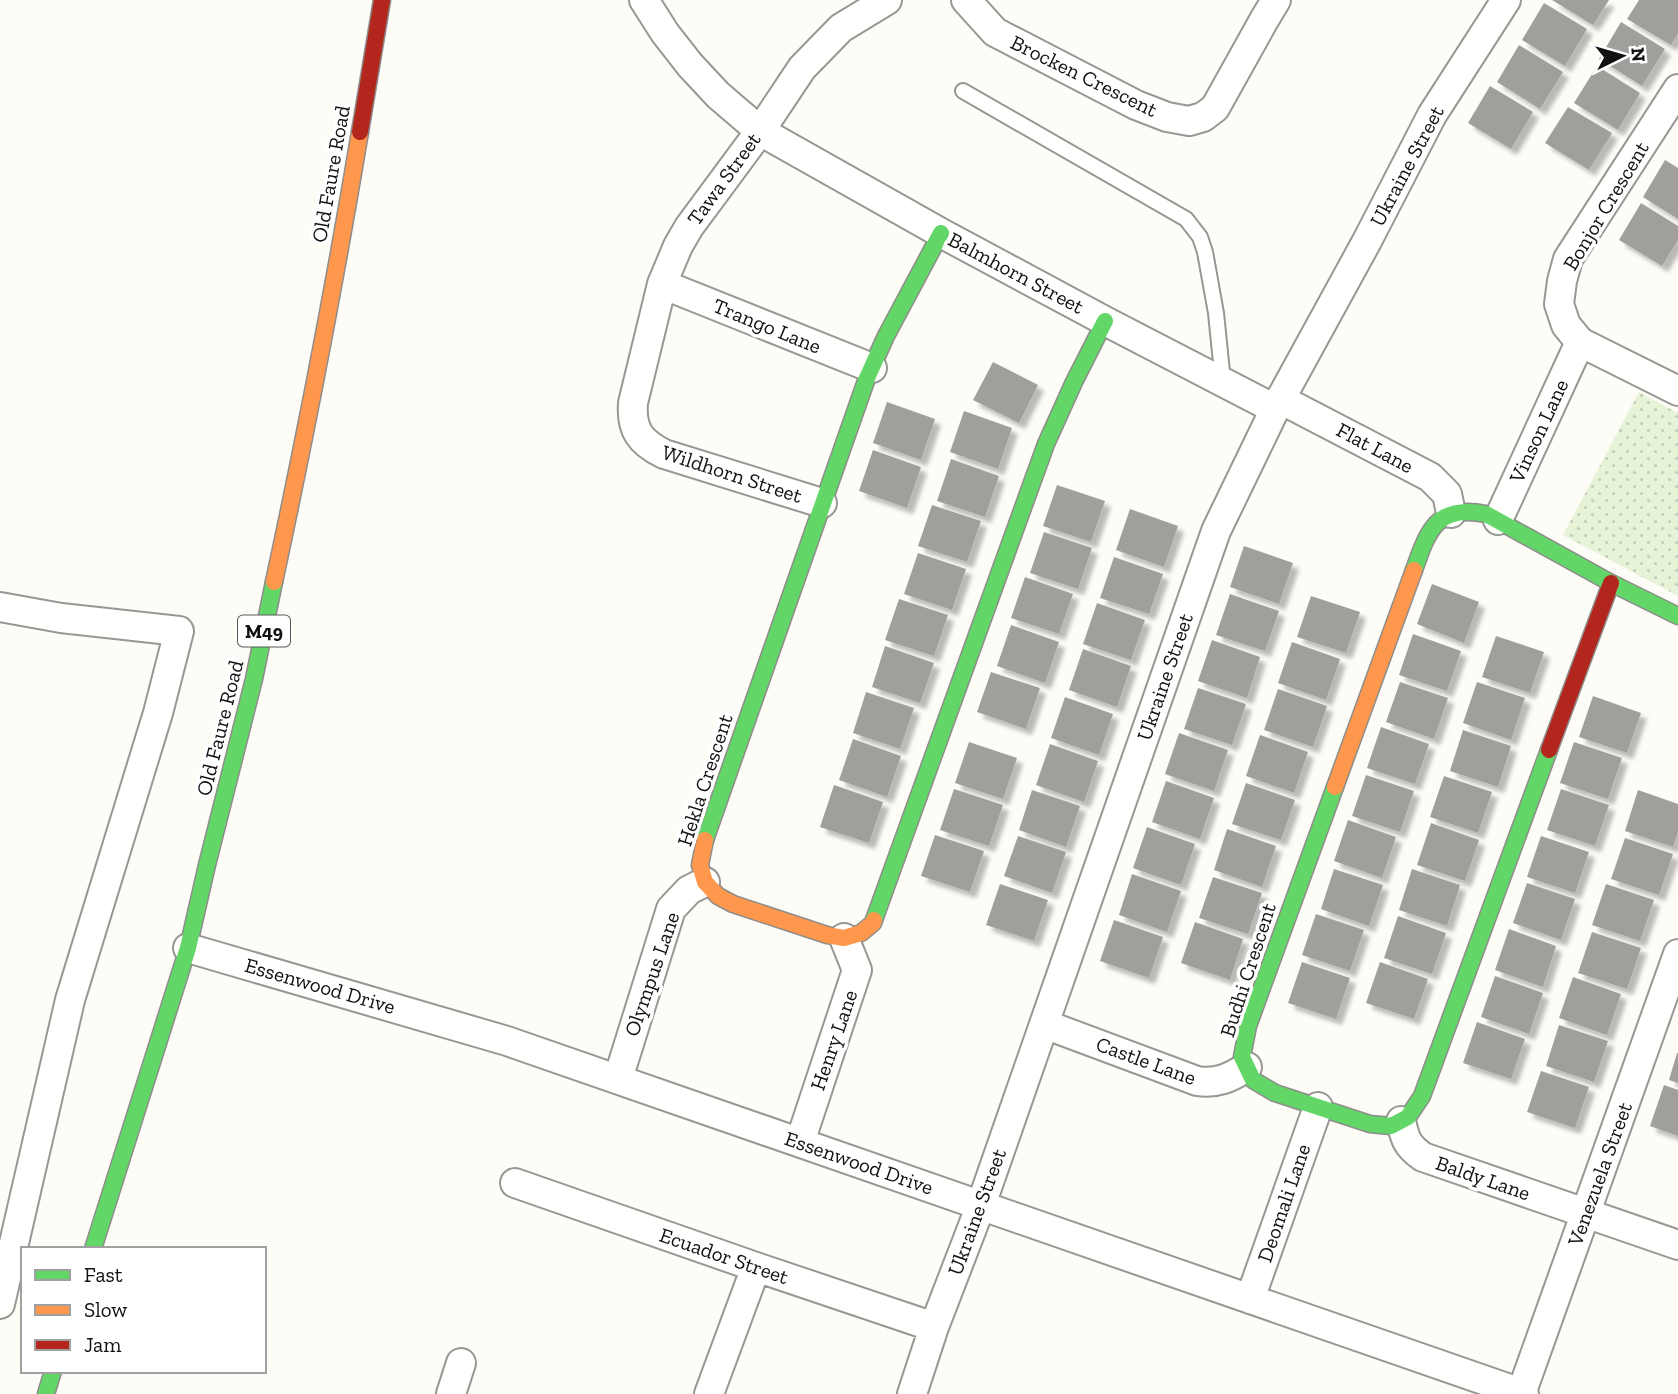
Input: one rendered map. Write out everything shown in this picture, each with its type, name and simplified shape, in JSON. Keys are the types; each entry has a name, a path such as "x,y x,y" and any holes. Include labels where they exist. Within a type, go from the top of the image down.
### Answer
{"street":[{"name":"Old Faure Road","path":"94,1247 188,948 254,679 297,476 345,222 382,0"},
{"name":"Balmhorn Street","path":"644,0 690,65 718,95 760,131 1105,321 1223,382 1278,404"},
{"name":"Tawa Street","path":"633,403 662,284 689,227 760,131 802,68 841,28 887,0"},
{"name":"Brocken Crescent","path":"966,0 995,32 1136,105 1167,117 1189,121 1203,117 1215,108 1276,0"},
{"name":"Ukraine Street","path":"912,1394 934,1327 981,1205 1216,531 1278,404 1367,242 1432,115 1506,0"},
{"name":"Bonjor Crescent","path":"1580,342 1566,325 1559,304 1568,260 1678,89"},
{"name":"Hekla Crescent","path":"705,882 699,864 705,841 822,503 872,368 941,233"},
{"name":"Trango Lane","path":"662,284 872,368"},
{"path":"705,882 718,896 733,904 827,935 844,938 860,933 873,923 1046,444 1105,321"},
{"path":"1580,342 1678,391"},
{"name":"Vinson Lane","path":"1498,520 1580,342"},
{"name":"Wildhorn Street","path":"633,403 632,415 640,437 664,454 822,503"},
{"name":"Flat Lane","path":"1278,404 1430,477 1447,494 1451,513"},
{"path":"1451,513 1471,510 1486,514 1611,583 1678,616"},
{"name":"Budhi Crescent","path":"1401,1121 1391,1126 1370,1124 1275,1093 1253,1080 1242,1057 1248,1026 1423,544 1433,525 1451,513"},
{"path":"1401,1121 1408,1117 1422,1096 1611,583"},
{"path":"0,607 61,618 180,631 154,726 70,1000 0,1304"},
{"name":"Olympus Lane","path":"618,1079 671,909 689,890 705,882"},
{"name":"Henry Lane","path":"800,1142 857,970 844,938"},
{"name":"Essenwood Drive","path":"188,948 507,1041 1523,1394"},
{"name":"Venezuela Street","path":"1523,1394 1678,954"},
{"name":"Castle Lane","path":"1044,1024 1197,1082 1209,1083 1229,1079 1247,1068"},
{"name":"Deomali Lane","path":"1250,1299 1318,1107"},
{"name":"Baldy Lane","path":"1401,1121 1404,1138 1413,1150 1423,1157 1678,1245"},
{"name":"Ecuador Street","path":"515,1183 934,1327"},
{"path":"709,1394 756,1268"},
{"path":"451,1394 461,1363"},
{"path":"46,1394 52,1373"}],"lane":[{"path":"963,91 1186,219 1200,237 1205,252 1216,313 1223,382"}],"green space":[{"path":"1639,392 1678,413 1678,596 1563,535"}],"building":[{"path":"1552,0 1609,0 1593,25"},
{"path":"1639,0 1678,0 1678,34 1671,45 1627,19"},
{"path":"1544,3 1587,29 1565,66 1522,40"},
{"path":"1621,22 1665,49 1642,86 1599,59"},
{"path":"1519,45 1563,72 1540,109 1497,82"},
{"path":"1597,66 1640,93 1618,130 1574,103"},
{"path":"1490,86 1533,112 1511,149 1468,123"},
{"path":"1568,107 1612,133 1589,170 1545,143"},
{"path":"1665,160 1678,168 1678,219 1643,197"},
{"path":"1641,203 1678,226 1678,240 1662,266 1619,240"},
{"path":"993,362 1038,385 1019,423 973,400"},
{"path":"887,402 935,419 921,460 873,443"},
{"path":"964,411 1012,428 998,469 950,452"},
{"path":"873,450 921,467 907,508 859,491"},
{"path":"951,459 999,476 985,517 937,501"},
{"path":"1057,485 1105,501 1091,542 1043,526"},
{"path":"932,505 981,521 967,562 918,546"},
{"path":"1130,509 1178,526 1164,567 1116,550"},
{"path":"1044,532 1092,548 1078,589 1030,573"},
{"path":"1244,546 1293,563 1279,604 1230,587"},
{"path":"918,553 966,569 952,610 904,594"},
{"path":"1114,557 1163,574 1149,614 1100,598"},
{"path":"1025,577 1073,594 1059,634 1011,618"},
{"path":"1432,584 1479,602 1464,643 1417,624"},
{"path":"1230,594 1279,611 1265,651 1216,635"},
{"path":"1311,596 1360,612 1346,653 1297,637"},
{"path":"899,599 948,615 934,656 885,640"},
{"path":"1097,603 1145,620 1131,660 1083,644"},
{"path":"1011,625 1059,642 1045,683 997,666"},
{"path":"1413,634 1461,651 1447,691 1399,675"},
{"path":"1496,636 1544,652 1530,693 1482,677"},
{"path":"1212,640 1260,657 1247,698 1198,681"},
{"path":"1292,642 1340,659 1326,700 1278,683"},
{"path":"885,646 934,663 920,703 872,687"},
{"path":"1083,649 1131,666 1117,707 1069,690"},
{"path":"991,672 1040,688 1026,729 977,712"},
{"path":"1400,682 1448,698 1434,739 1386,722"},
{"path":"1477,682 1525,698 1511,740 1463,723"},
{"path":"1198,688 1246,704 1232,745 1184,729"},
{"path":"1278,689 1327,706 1313,747 1264,730"},
{"path":"866,692 914,708 900,749 853,733"},
{"path":"1593,696 1641,713 1627,753 1579,737"},
{"path":"1065,697 1113,714 1099,755 1051,738"},
{"path":"1381,727 1429,744 1415,784 1367,768"},
{"path":"1463,730 1511,746 1498,787 1450,771"},
{"path":"1179,733 1228,750 1214,791 1165,774"},
{"path":"1260,735 1308,752 1294,793 1246,776"},
{"path":"853,739 901,756 887,797 839,780"},
{"path":"969,742 1017,758 1003,799 955,783"},
{"path":"1574,742 1622,758 1608,799 1560,783"},
{"path":"1050,744 1098,761 1084,802 1036,785"},
{"path":"1366,775 1414,791 1400,832 1352,816"},
{"path":"1444,776 1492,792 1478,833 1430,817"},
{"path":"1166,781 1214,798 1200,839 1152,822"},
{"path":"1246,783 1295,800 1281,840 1232,824"},
{"path":"834,785 883,802 869,843 820,827"},
{"path":"954,789 1003,805 989,846 940,830"},
{"path":"1561,789 1609,805 1595,846 1547,830"},
{"path":"1032,790 1080,806 1066,847 1019,830"},
{"path":"1638,790 1678,804 1678,832 1673,847 1625,831"},
{"path":"1348,820 1396,837 1382,878 1334,861"},
{"path":"1431,823 1479,840 1465,881 1417,865"},
{"path":"1147,827 1195,844 1181,885 1133,868"},
{"path":"1227,829 1276,846 1262,887 1214,870"},
{"path":"935,835 984,851 970,892 921,876"},
{"path":"1018,836 1066,852 1052,893 1004,876"},
{"path":"1541,836 1589,852 1575,893 1527,877"},
{"path":"1625,838 1673,854 1659,895 1611,879"},
{"path":"1334,869 1383,885 1369,926 1321,909"},
{"path":"1412,869 1460,885 1447,926 1399,910"},
{"path":"1132,874 1181,891 1167,932 1119,915"},
{"path":"1213,877 1262,893 1248,934 1199,918"},
{"path":"1527,883 1575,899 1561,940 1513,923"},
{"path":"1000,884 1048,900 1034,941 986,925"},
{"path":"1606,884 1654,900 1640,941 1592,925"},
{"path":"1316,914 1364,930 1350,971 1302,955"},
{"path":"1398,916 1446,933 1432,974 1384,958"},
{"path":"1114,920 1163,937 1149,978 1100,961"},
{"path":"1195,922 1243,939 1230,980 1181,963"},
{"path":"1509,929 1556,946 1543,987 1495,970"},
{"path":"1592,932 1641,948 1627,989 1578,973"},
{"path":"1302,962 1350,978 1336,1019 1288,1003"},
{"path":"1380,962 1428,979 1414,1019 1366,1003"},
{"path":"1495,976 1543,993 1529,1034 1481,1017"},
{"path":"1573,977 1621,994 1607,1035 1559,1018"},
{"path":"1477,1022 1525,1039 1511,1079 1463,1063"},
{"path":"1559,1025 1608,1041 1594,1082 1546,1066"},
{"path":"1678,1053 1678,1083 1669,1080"},
{"path":"1541,1071 1589,1087 1575,1128 1527,1112"},
{"path":"1664,1085 1678,1090 1678,1136 1650,1126"}],"traffic: fast":[{"path":"705,840 867,378 886,336 941,233"},
{"path":"874,920 1046,444 1105,321"},
{"path":"1414,570 1424,543 1437,523 1456,513 1486,514 1611,583 1678,616"},
{"path":"94,1247 188,948 254,679 274,582"},
{"path":"1335,787 1248,1026 1242,1057 1253,1080 1275,1093 1370,1124 1391,1126 1408,1117 1422,1096 1549,750"},
{"path":"46,1394 52,1373"}],"traffic: slow":[{"path":"274,582 320,357 360,132"},
{"path":"1335,787 1414,570"},
{"path":"705,840 700,865 705,882 718,896 733,904 827,935 844,938 861,933 874,920"}],"traffic: jam":[{"path":"360,132 382,0"},
{"path":"1549,750 1611,583"}]}
